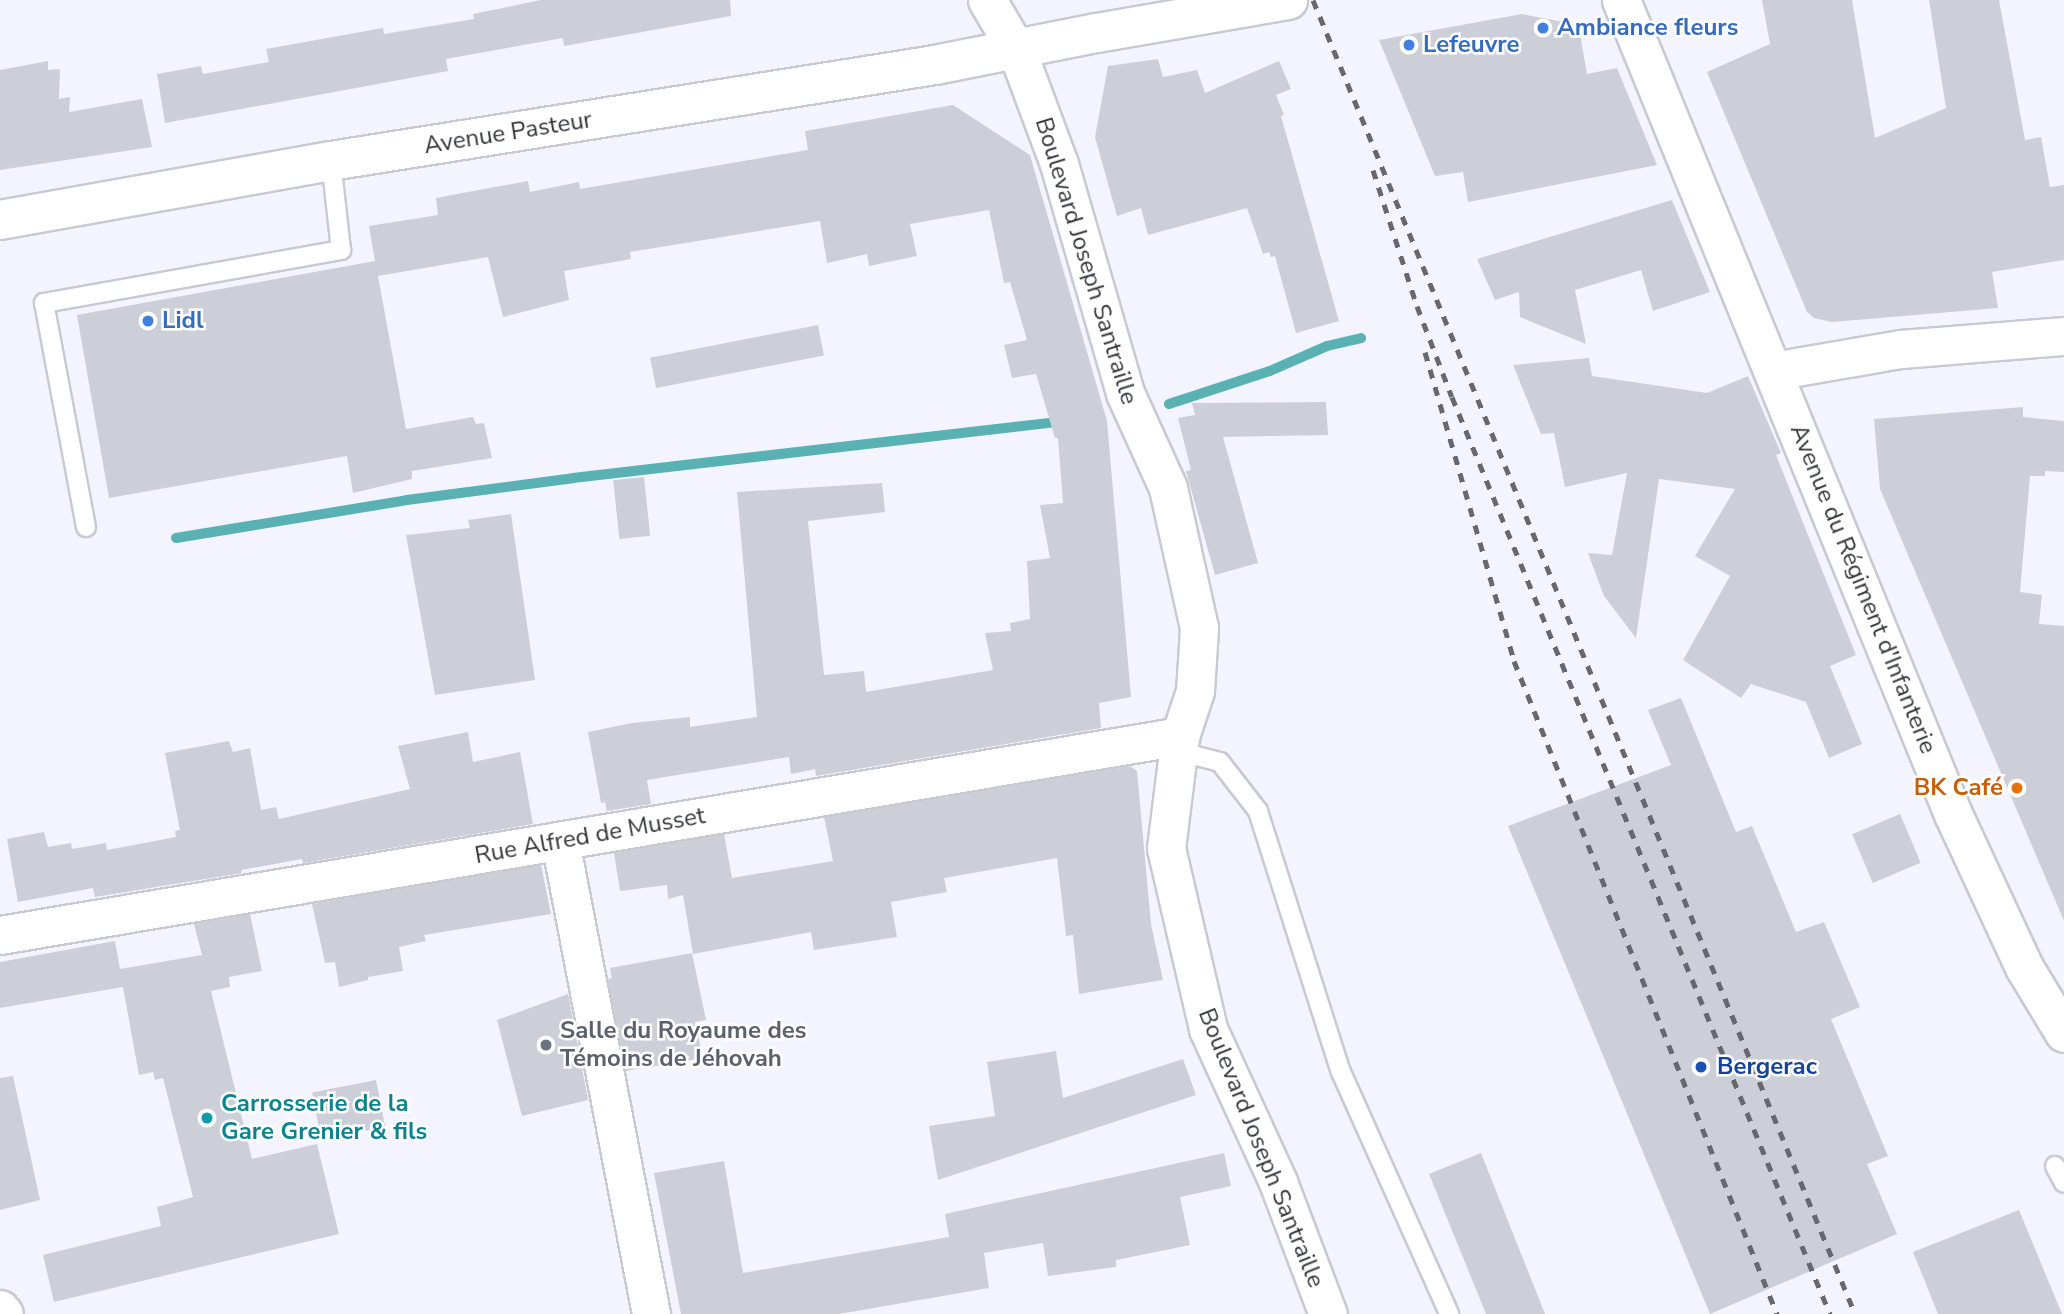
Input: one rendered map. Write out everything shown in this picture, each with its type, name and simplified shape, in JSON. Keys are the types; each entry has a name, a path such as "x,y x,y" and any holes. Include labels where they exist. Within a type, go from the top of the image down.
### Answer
{"main road":[{"name":"Avenue Pasteur","path":"0,220 331,162 1017,51 1097,33 1288,0"}],"street":[{"name":"Boulevard Joseph Santraille","path":"987,0 1017,51 1059,164 1125,393 1168,488 1199,628 1195,691 1179,744 1166,848 1208,1028 1278,1182 1328,1314"},
{"name":"Avenue du Régiment d'Infanterie","path":"1621,0 1953,814 2024,967 2064,1034"},
{"path":"1773,371 1900,349 2064,337"},
{"name":"Rue Alfred de Musset","path":"0,935 560,841 1179,744"},
{"path":"560,841 650,1314"},
{"path":"0,1309 4,1314"}],"lane":[{"path":"86,527 44,303 341,250 331,162"},
{"path":"1179,744 1220,762 1258,811 1341,1072 1449,1314"},
{"path":"2056,1166 2064,1183"}],"building":[{"path":"541,0 730,0 731,16 564,46 563,38 446,59 448,71 165,123 157,74 201,66 203,74 269,62 266,49 383,28 384,34 474,19 473,14"},
{"path":"1762,0 1852,0 1875,138 1946,108 1929,0 1999,0 2025,140 2041,137 2050,187 2064,185 2064,260 1992,272 1998,308 1832,322 1814,318 1807,312 1707,72 1770,44"},
{"path":"1522,14 1569,23 1580,34 1587,74 1617,68 1657,165 1468,202 1463,172 1435,176 1379,40"},
{"path":"1158,59 1163,77 1197,70 1205,93 1279,61 1291,89 1276,95 1284,115 1281,116 1339,321 1296,333 1275,256 1271,257 1269,252 1263,254 1247,208 1148,235 1141,208 1117,216 1095,137 1108,66"},
{"path":"48,61 48,70 60,69 59,99 70,97 69,112 142,99 152,147 0,170 0,70"},
{"path":"953,105 1030,155 1107,421 1131,697 1099,703 1101,728 816,776 815,769 791,774 789,757 647,780 651,804 607,811 605,802 601,803 588,732 632,723 690,717 690,727 757,717 737,492 882,483 885,512 808,521 824,675 864,671 866,692 993,670 985,633 1011,631 1010,623 1030,619 1027,561 1050,558 1040,505 1063,503 1058,438 1055,438 1036,374 1012,378 1004,345 1027,340 1010,282 1004,283 989,210 910,224 917,256 869,266 867,254 827,263 820,221 630,252 631,259 564,271 569,300 503,317 488,257 378,276 406,429 473,417 476,424 484,423 492,458 412,471 412,479 353,493 347,456 109,498 77,315 375,261 369,226 438,215 436,198 528,181 530,192 579,182 580,189 808,150 805,131"},
{"path":"1672,200 1710,292 1653,311 1641,270 1575,290 1586,344 1520,317 1519,292 1495,300 1477,259"},
{"path":"818,325 824,355 656,388 650,358"},
{"path":"1589,358 1592,376 1707,393 1748,376 1781,453 1776,455 1856,655 1830,666 1862,744 1829,758 1806,702 1751,684 1741,698 1683,660 1730,576 1695,556 1735,489 1659,479 1636,638 1604,596 1588,553 1612,555 1627,473 1565,487 1554,433 1541,434 1513,365"},
{"path":"1326,402 1328,435 1223,437 1258,563 1215,575 1186,471 1191,470 1178,418 1195,415 1192,403"},
{"path":"2023,407 2023,417 2064,421 2064,472 2045,471 2045,476 2030,476 2020,592 2042,595 2039,624 2064,626 2064,921 1880,489 1874,419"},
{"path":"644,477 650,536 619,539 613,480"},
{"path":"511,514 535,680 435,695 406,535 470,528 468,520"},
{"path":"1681,698 1736,832 1752,826 1796,932 1824,922 1860,1007 1831,1019 1888,1156 1867,1164 1897,1234 1710,1314 1508,826 1671,765 1648,710"},
{"path":"468,732 473,762 520,752 533,824 303,863 302,859 241,870 242,873 95,897 93,888 18,902 7,839 44,832 48,847 71,843 72,849 106,843 107,850 176,837 175,831 180,830 165,753 229,741 233,752 250,748 261,810 276,807 279,819 410,789 398,746"},
{"path":"1130,766 1137,771 1151,924 1163,980 1079,994 1073,935 1066,936 1057,858 944,878 947,892 891,902 897,937 814,950 811,932 693,954 683,895 668,899 667,885 620,891 614,853 724,834 732,878 833,861 824,817"},
{"path":"1900,814 1921,863 1873,883 1852,834"},
{"path":"541,865 551,914 424,935 426,941 399,947 403,971 368,977 368,980 339,987 335,962 325,963 312,904"},
{"path":"250,914 262,971 229,977 230,987 211,991 252,1159 317,1144 339,1234 54,1302 43,1255 161,1226 157,1207 193,1197 163,1078 155,1080 153,1072 139,1075 123,987 0,1008 0,962 115,941 120,969 202,955 194,924"},
{"path":"692,953 706,1020 695,1022 703,1058 626,1071 608,979 612,978 610,968"},
{"name":"Salle du Royaume des Témoins de Jéhovah","path":"568,994 588,1100 522,1116 497,1020"},
{"path":"1056,1051 1063,1098 1183,1059 1196,1095 938,1180 929,1126 995,1116 987,1062"},
{"path":"13,1076 40,1200 0,1210 0,1078"},
{"path":"376,1080 385,1127 321,1140 312,1092"},
{"path":"1224,1153 1231,1186 1180,1197 1190,1245 1116,1260 1116,1267 1048,1276 1043,1243 984,1253 989,1288 839,1314 681,1314 654,1173 724,1161 743,1273 949,1237 945,1214"},
{"path":"1481,1153 1545,1314 1486,1314 1429,1174"},
{"path":"2019,1210 2062,1314 1938,1314 1913,1252"}],"waterway":[{"path":"1169,404 1270,371 1327,346 1361,338"},
{"path":"176,538 407,500 573,478 1065,421"}],"railway":[{"path":"1313,0 1855,1314"},
{"path":"1373,170 1417,306 1452,397 1830,1314"},
{"path":"1425,352 1514,661 1777,1314"}],"place":[{"name":"Ambiance fleurs","path":"1543,28"},
{"name":"Lefeuvre","path":"1409,45"},
{"name":"Lidl","path":"148,321"},
{"name":"BK Café","path":"2017,788"},
{"name":"Salle du Royaume des Témoins de Jéhovah","path":"546,1045"},
{"name":"Bergerac","path":"1701,1067"},
{"name":"Carrosserie de la Gare Grenier & fils","path":"207,1118"}]}
